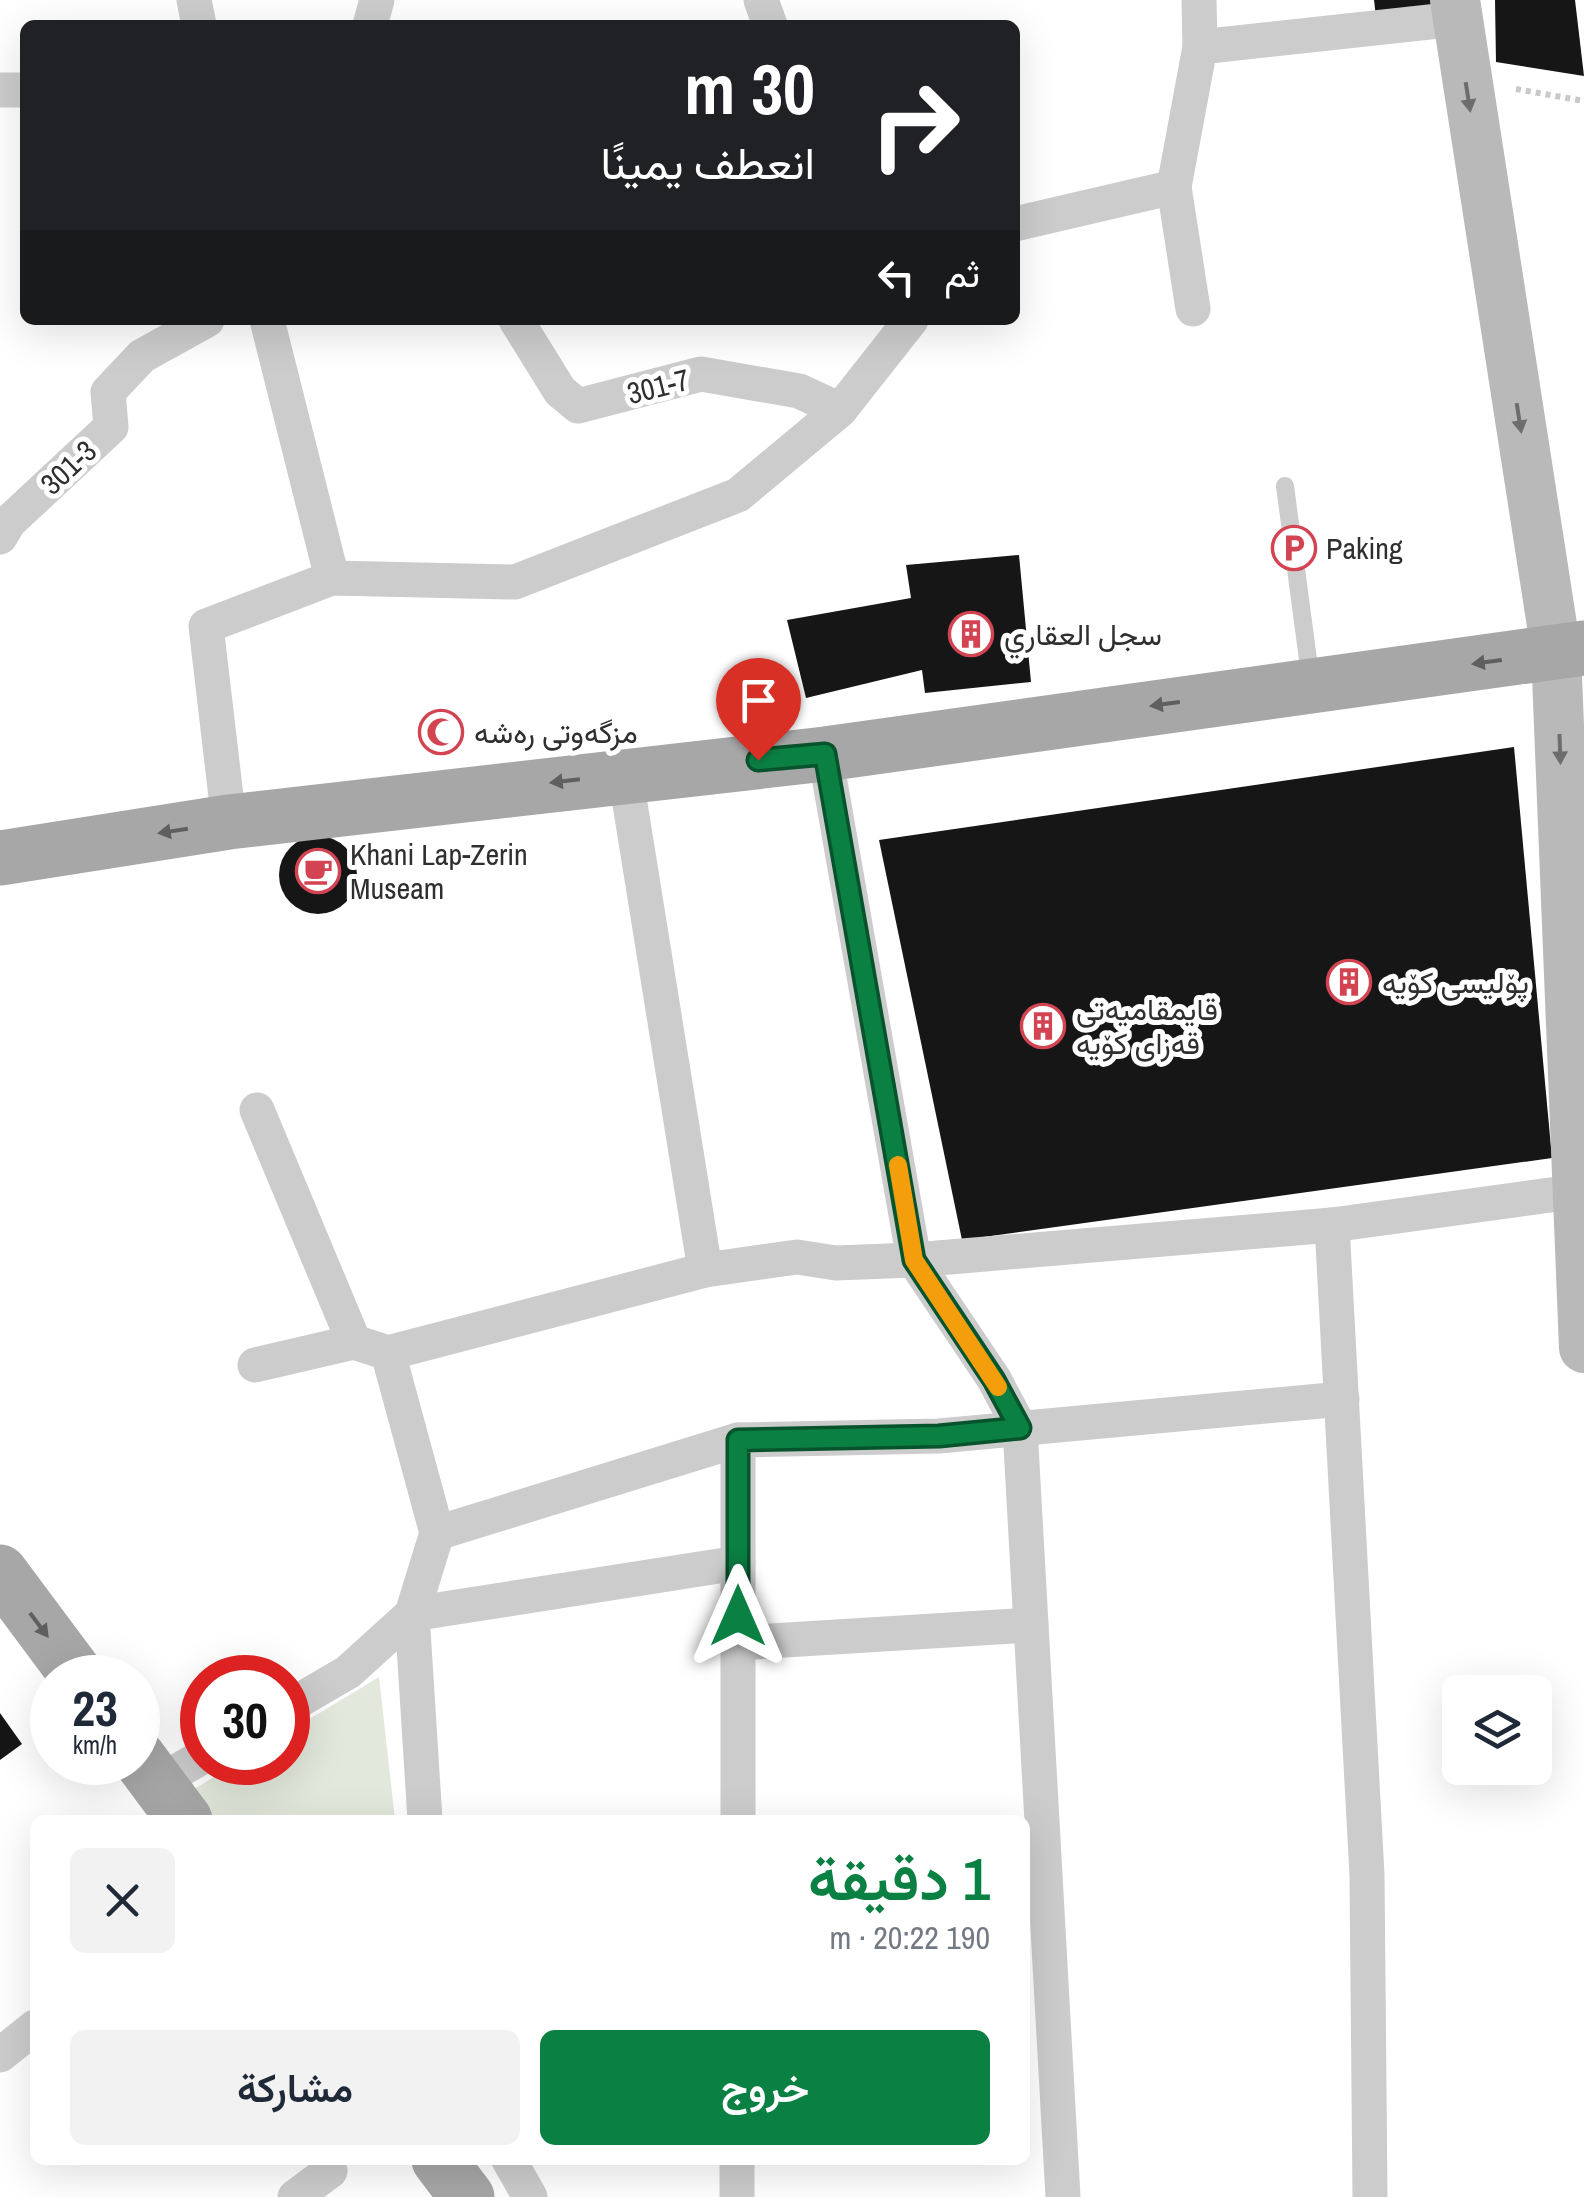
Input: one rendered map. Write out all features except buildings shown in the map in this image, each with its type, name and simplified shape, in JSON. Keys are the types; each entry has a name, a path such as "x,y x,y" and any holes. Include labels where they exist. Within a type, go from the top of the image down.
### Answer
{"main road":[{"path":"0,858 229,822 625,773 825,754 1311,683 1570,650"},
{"path":"0,1572 61,1655"},
{"path":"443,2165 467,2197"}],"street":[{"path":"1193,309 1174,187 1200,47 1199,0"},
{"path":"1200,47 1456,10 1465,79 1570,650 1584,1348"},
{"path":"1020,223 1174,187"},
{"name":"301-3","path":"0,537 9,522 111,427 108,392 142,356 198,325"},
{"path":"268,325 332,578"},
{"name":"301-7","path":"519,325 550,378 578,406 701,374 799,391 840,410"},
{"path":"229,822 206,626 332,578 515,582 738,495 840,410 907,325"},
{"path":"825,754 914,1260 994,1380 1020,1428 1063,2197"},
{"path":"625,773 705,1270"},
{"path":"258,1110 371,1347 437,1534 412,1614 426,1815"},
{"path":"254,1365 371,1347 705,1270 797,1257 836,1263 914,1260 1332,1225 1579,1192"},
{"path":"1332,1225 1368,1874 1370,2197"},
{"path":"437,1534 738,1440 939,1436 1342,1399"},
{"path":"738,1440 738,1815"},
{"path":"310,1694 348,1672 412,1614 738,1563"},
{"path":"738,1643 1031,1625"},
{"path":"0,2055 30,2031"},
{"path":"512,2165 530,2197"},
{"path":"737,2165 737,2197"},
{"path":"296,2197 330,2171"}],"lane":[{"path":"1285,486 1311,683"}],"path":[{"path":"1465,79 1584,101"}],"shaded area":[{"path":"379,1677 394,1815 205,1815 189,1792 201,1785 310,1785 310,1719"}],"slow traffic":[{"path":"898,1165 914,1260 998,1387"}],"place":[{"name":"Paking","path":"1294,548"},
{"name":"سجل العقاري","path":"971,634"},
{"name":"مزگەوتی رەشە","path":"441,732"},
{"name":"Khani Lap-Zerin Museam","path":"318,871"},
{"name":"پۆلیسی كۆیه‌","path":"1349,982"},
{"name":"قایمقامیه‌تی قه‌زای كۆیه‌","path":"1043,1026"}],"route":[{"path":"738,1616 738,1440 939,1436 1020,1428 994,1380 914,1260 825,754 758,760"}]}
